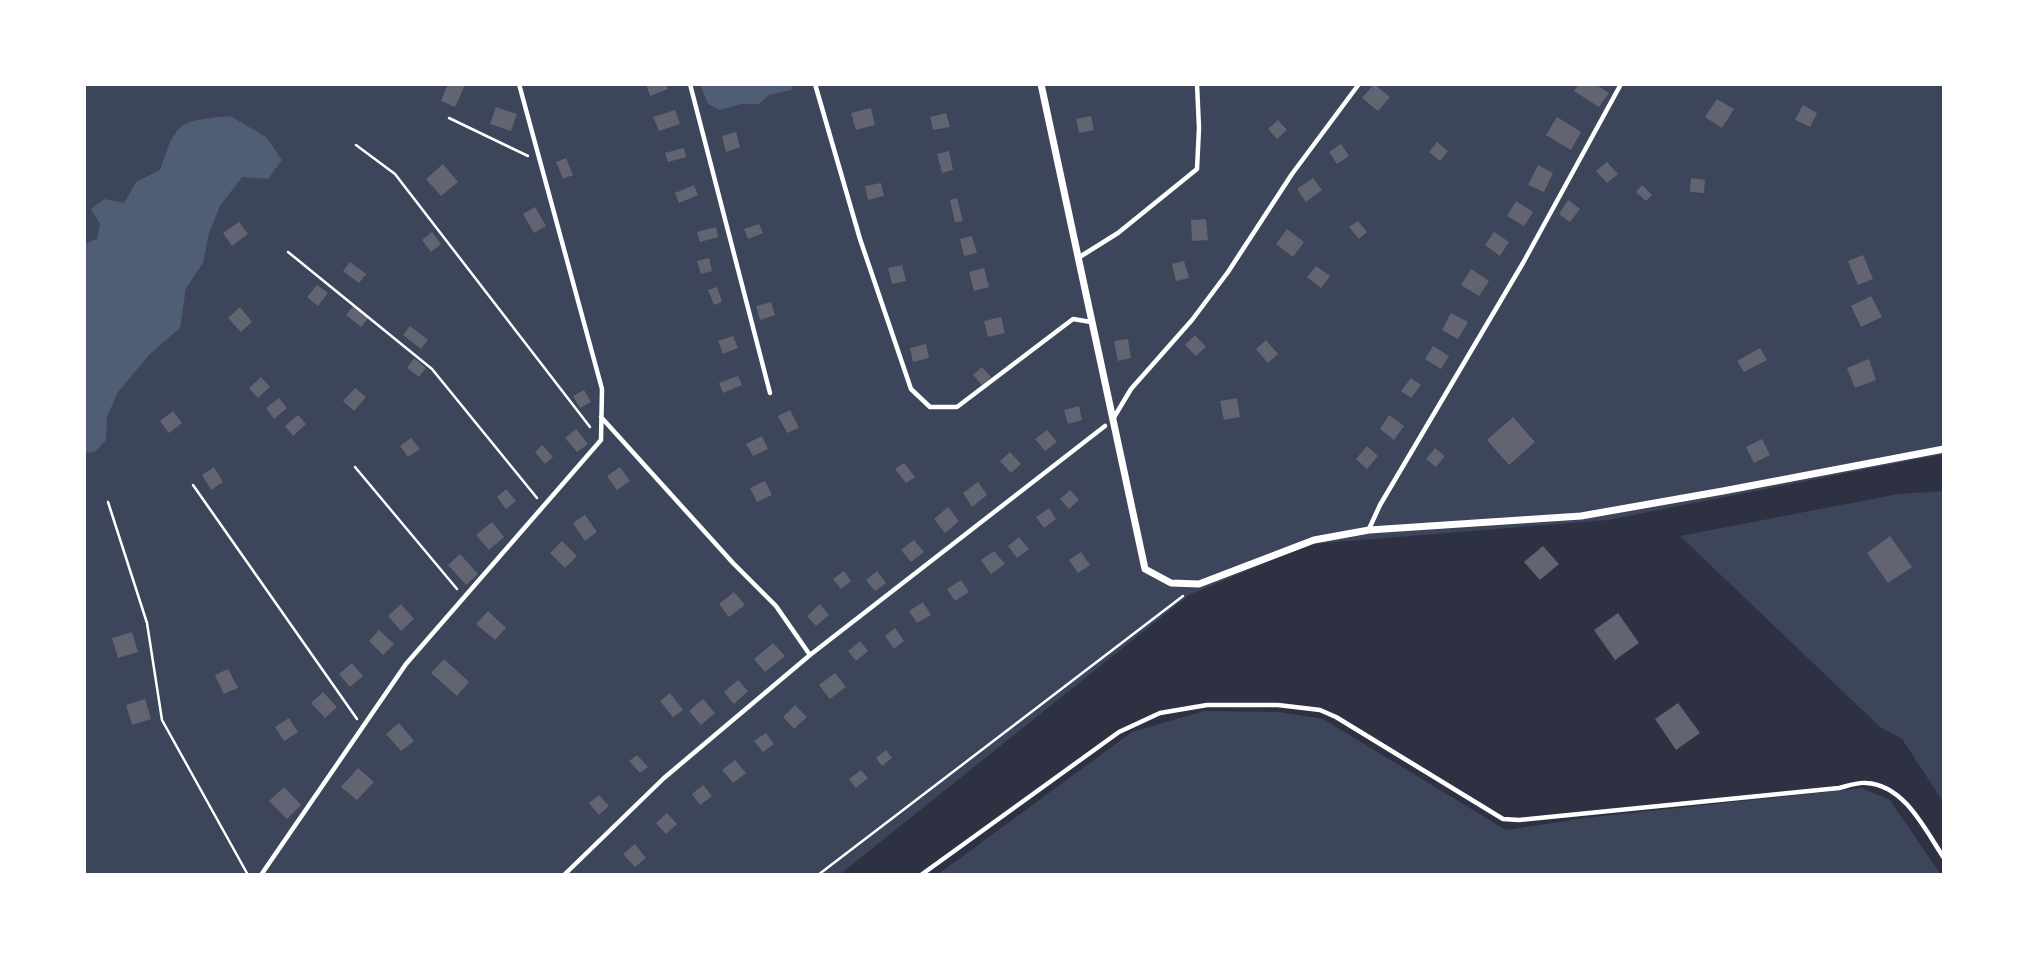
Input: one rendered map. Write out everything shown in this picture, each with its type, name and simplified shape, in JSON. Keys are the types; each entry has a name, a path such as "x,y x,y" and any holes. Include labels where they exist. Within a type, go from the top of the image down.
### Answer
{"street":[{"path":"1041,84 1146,569 1171,583 1199,584 1314,540 1369,530 1581,516 1944,449"}],"lane":[{"path":"261,875 406,664 601,440 602,389 519,84"},
{"path":"690,84 769,393"},
{"path":"815,84 860,239 911,389 930,407 957,407 1073,318 1091,322"},
{"path":"1077,258 1118,233 1197,169 1197,84"},
{"path":"1113,420 1131,389 1192,320 1228,272 1292,174 1359,84"},
{"path":"1369,530 1380,505 1523,263 1621,84"},
{"path":"601,417 724,553 776,606 810,655"},
{"path":"564,875 664,778 810,655 1105,426"},
{"path":"921,875 1119,732 1160,713 1207,705 1278,705 1320,710 1336,717 1503,820 1866,783 1885,788 1900,797 1944,858"}],"path":[{"path":"449,118 540,162"},
{"path":"356,145 395,174 601,440"},
{"path":"288,252 432,369 544,506"},
{"path":"355,467 464,597"},
{"path":"193,485 363,727"},
{"path":"108,502 147,623 162,720 248,875"},
{"path":"818,875 1199,584"}],"shaded area":[{"path":"84,84 1944,84 1944,454 1608,520 1311,544 1189,595 839,875 84,875"},
{"path":"700,84 793,84 791,90 769,95 759,104 741,104 720,110 708,104"},
{"path":"230,116 266,137 282,160 268,179 242,177 220,206 209,233 203,263 186,288 180,328 149,355 118,392 107,417 106,440 95,452 84,453 84,244 97,239 100,224 91,209 104,199 124,203 136,182 160,170 176,133 189,122"},
{"path":"1944,491 1944,803 1902,739 1880,727 1680,536 1898,494"},
{"path":"1204,711 1279,712 1323,719 1506,830 1585,818 1862,788 1890,800 1941,875 937,875 1132,732"}],"building":[{"path":"448,84 465,85 455,107 441,101"},
{"path":"646,84 666,84 668,89 650,96"},
{"path":"1374,84 1390,97 1378,111 1362,98"},
{"path":"1579,84 1595,84 1609,93 1599,107 1574,91"},
{"path":"1717,99 1734,109 1722,128 1705,117"},
{"path":"1803,105 1817,113 1810,127 1795,120"},
{"path":"496,107 517,114 511,131 490,124"},
{"path":"871,108 875,125 856,130 851,113"},
{"path":"675,110 680,124 659,131 653,117"},
{"path":"946,113 950,127 933,130 930,117"},
{"path":"1091,116 1094,130 1079,133 1076,119"},
{"path":"1557,117 1581,132 1571,150 1546,135"},
{"path":"1278,120 1287,130 1277,139 1268,129"},
{"path":"736,132 740,147 726,152 722,136"},
{"path":"1437,142 1448,151 1440,161 1429,152"},
{"path":"1341,144 1349,156 1337,164 1329,152"},
{"path":"684,148 686,157 668,162 665,153"},
{"path":"949,151 953,170 942,173 937,154"},
{"path":"566,158 573,175 563,179 556,162"},
{"path":"1607,162 1618,174 1607,183 1596,171"},
{"path":"443,164 458,182 441,196 426,179"},
{"path":"1538,165 1553,173 1544,192 1528,185"},
{"path":"1313,178 1322,190 1306,202 1297,189"},
{"path":"1691,178 1705,180 1704,193 1690,192"},
{"path":"881,183 884,196 868,200 865,186"},
{"path":"694,185 698,195 679,203 675,193"},
{"path":"1642,185 1652,195 1646,201 1636,192"},
{"path":"957,198 963,221 955,222 950,200"},
{"path":"1568,200 1580,209 1570,222 1559,214"},
{"path":"1516,201 1533,212 1524,226 1507,216"},
{"path":"535,207 546,226 534,233 523,214"},
{"path":"1206,219 1208,240 1192,241 1191,220"},
{"path":"1358,221 1367,232 1359,239 1349,227"},
{"path":"239,222 248,234 232,246 223,233"},
{"path":"759,224 763,233 748,239 744,229"},
{"path":"716,227 718,237 700,242 697,232"},
{"path":"1287,229 1304,242 1293,257 1276,244"},
{"path":"432,232 441,244 431,252 422,240"},
{"path":"1494,232 1509,242 1500,256 1485,245"},
{"path":"972,236 977,253 964,256 960,239"},
{"path":"1863,255 1873,279 1858,285 1848,261"},
{"path":"709,258 712,271 701,274 697,261"},
{"path":"1184,261 1189,278 1176,281 1172,264"},
{"path":"350,262 366,274 359,283 343,271"},
{"path":"902,265 906,281 892,284 888,268"},
{"path":"1316,266 1330,276 1321,288 1307,277"},
{"path":"984,268 989,287 974,291 969,272"},
{"path":"1471,269 1489,281 1479,296 1461,285"},
{"path":"317,285 328,293 318,306 307,297"},
{"path":"717,287 722,302 714,305 708,290"},
{"path":"1871,296 1882,317 1861,327 1851,306"},
{"path":"771,302 775,315 760,320 756,306"},
{"path":"354,305 369,317 361,327 346,315"},
{"path":"240,307 252,322 241,332 228,318"},
{"path":"1451,313 1468,322 1458,339 1442,330"},
{"path":"1001,317 1005,333 988,337 984,321"},
{"path":"410,326 428,340 421,349 403,335"},
{"path":"1195,335 1206,347 1196,356 1185,345"},
{"path":"733,336 738,348 723,354 718,341"},
{"path":"1128,339 1131,358 1118,361 1114,341"},
{"path":"1266,340 1278,354 1268,363 1256,349"},
{"path":"926,344 929,358 913,362 910,348"},
{"path":"1433,346 1449,356 1441,369 1425,359"},
{"path":"1760,348 1767,360 1744,372 1737,361"},
{"path":"414,358 426,368 419,377 407,368"},
{"path":"1869,359 1876,380 1855,388 1847,368"},
{"path":"982,367 991,377 982,385 973,375"},
{"path":"738,376 742,385 723,393 719,383"},
{"path":"261,377 270,387 258,398 249,388"},
{"path":"1411,378 1421,385 1411,398 1401,391"},
{"path":"355,388 366,397 354,411 343,401"},
{"path":"584,390 591,402 580,408 573,396"},
{"path":"279,398 287,408 274,419 266,408"},
{"path":"1237,398 1240,417 1224,420 1220,401"},
{"path":"1079,406 1082,420 1068,424 1064,410"},
{"path":"790,410 799,428 787,433 778,416"},
{"path":"173,411 182,423 169,433 160,421"},
{"path":"298,415 306,424 293,436 285,426"},
{"path":"1389,415 1404,426 1394,440 1380,429"},
{"path":"1513,417 1535,442 1509,465 1487,440"},
{"path":"576,429 588,444 577,452 565,438"},
{"path":"1047,430 1057,442 1045,451 1035,439"},
{"path":"762,436 768,449 753,456 746,444"},
{"path":"411,438 420,449 408,457 400,446"},
{"path":"1762,439 1770,455 1754,463 1746,447"},
{"path":"542,445 553,457 545,464 535,452"},
{"path":"1367,446 1378,456 1367,469 1356,459"},
{"path":"1435,448 1445,456 1436,467 1426,459"},
{"path":"1010,452 1021,464 1011,473 1000,461"},
{"path":"904,463 915,477 906,483 895,469"},
{"path":"214,467 223,482 211,490 202,475"},
{"path":"620,467 630,481 617,490 607,476"},
{"path":"765,481 772,495 757,502 750,488"},
{"path":"978,482 987,495 972,507 963,493"},
{"path":"506,489 516,501 506,509 497,497"},
{"path":"1070,490 1079,500 1069,509 1060,499"},
{"path":"948,507 959,521 945,533 934,519"},
{"path":"1049,508 1056,519 1044,528 1036,517"},
{"path":"585,515 597,532 585,541 573,523"},
{"path":"492,522 504,537 489,550 476,535"},
{"path":"1890,536 1912,567 1888,583 1867,553"},
{"path":"1019,537 1029,549 1017,558 1008,546"},
{"path":"914,540 924,552 911,562 901,550"},
{"path":"562,541 577,556 565,568 550,553"},
{"path":"1543,546 1559,564 1540,580 1524,562"},
{"path":"994,551 1005,564 991,574 981,560"},
{"path":"1081,552 1090,565 1078,573 1069,560"},
{"path":"460,554 478,574 466,585 448,565"},
{"path":"844,571 851,581 841,589 833,579"},
{"path":"877,571 886,583 875,591 866,580"},
{"path":"961,580 969,592 955,601 947,589"},
{"path":"734,592 745,605 729,617 719,604"},
{"path":"923,602 931,615 917,623 909,611"},
{"path":"401,604 414,619 401,631 388,616"},
{"path":"820,604 829,615 816,626 807,616"},
{"path":"488,611 506,628 495,640 476,624"},
{"path":"1618,613 1639,643 1615,660 1594,630"},
{"path":"895,628 904,641 894,649 885,636"},
{"path":"379,630 394,644 383,655 369,641"},
{"path":"132,632 138,652 118,658 112,638"},
{"path":"860,641 868,651 856,661 848,651"},
{"path":"773,643 785,656 765,672 754,659"},
{"path":"444,659 469,682 457,696 431,673"},
{"path":"352,663 363,676 350,687 339,674"},
{"path":"228,669 238,688 224,694 215,675"},
{"path":"835,673 846,687 830,699 819,685"},
{"path":"738,680 748,691 734,704 724,692"},
{"path":"323,692 337,707 325,718 311,703"},
{"path":"670,693 683,710 673,717 660,701"},
{"path":"145,699 151,719 132,725 126,705"},
{"path":"703,699 715,713 701,725 689,711"},
{"path":"1678,703 1700,733 1676,750 1655,719"},
{"path":"795,705 807,717 794,729 783,717"},
{"path":"289,718 298,732 284,741 275,727"},
{"path":"399,723 414,741 401,751 386,734"},
{"path":"766,733 774,744 763,752 754,741"},
{"path":"886,750 892,758 882,766 876,758"},
{"path":"637,755 648,767 640,773 629,761"},
{"path":"735,760 746,773 733,783 722,770"},
{"path":"358,768 374,782 357,800 341,787"},
{"path":"861,770 868,778 856,788 849,779"},
{"path":"703,785 712,796 700,805 692,794"},
{"path":"284,787 301,805 287,819 269,801"},
{"path":"599,795 609,806 599,815 589,803"},
{"path":"667,813 677,824 666,834 656,823"},
{"path":"635,844 646,858 635,867 623,854"}]}
